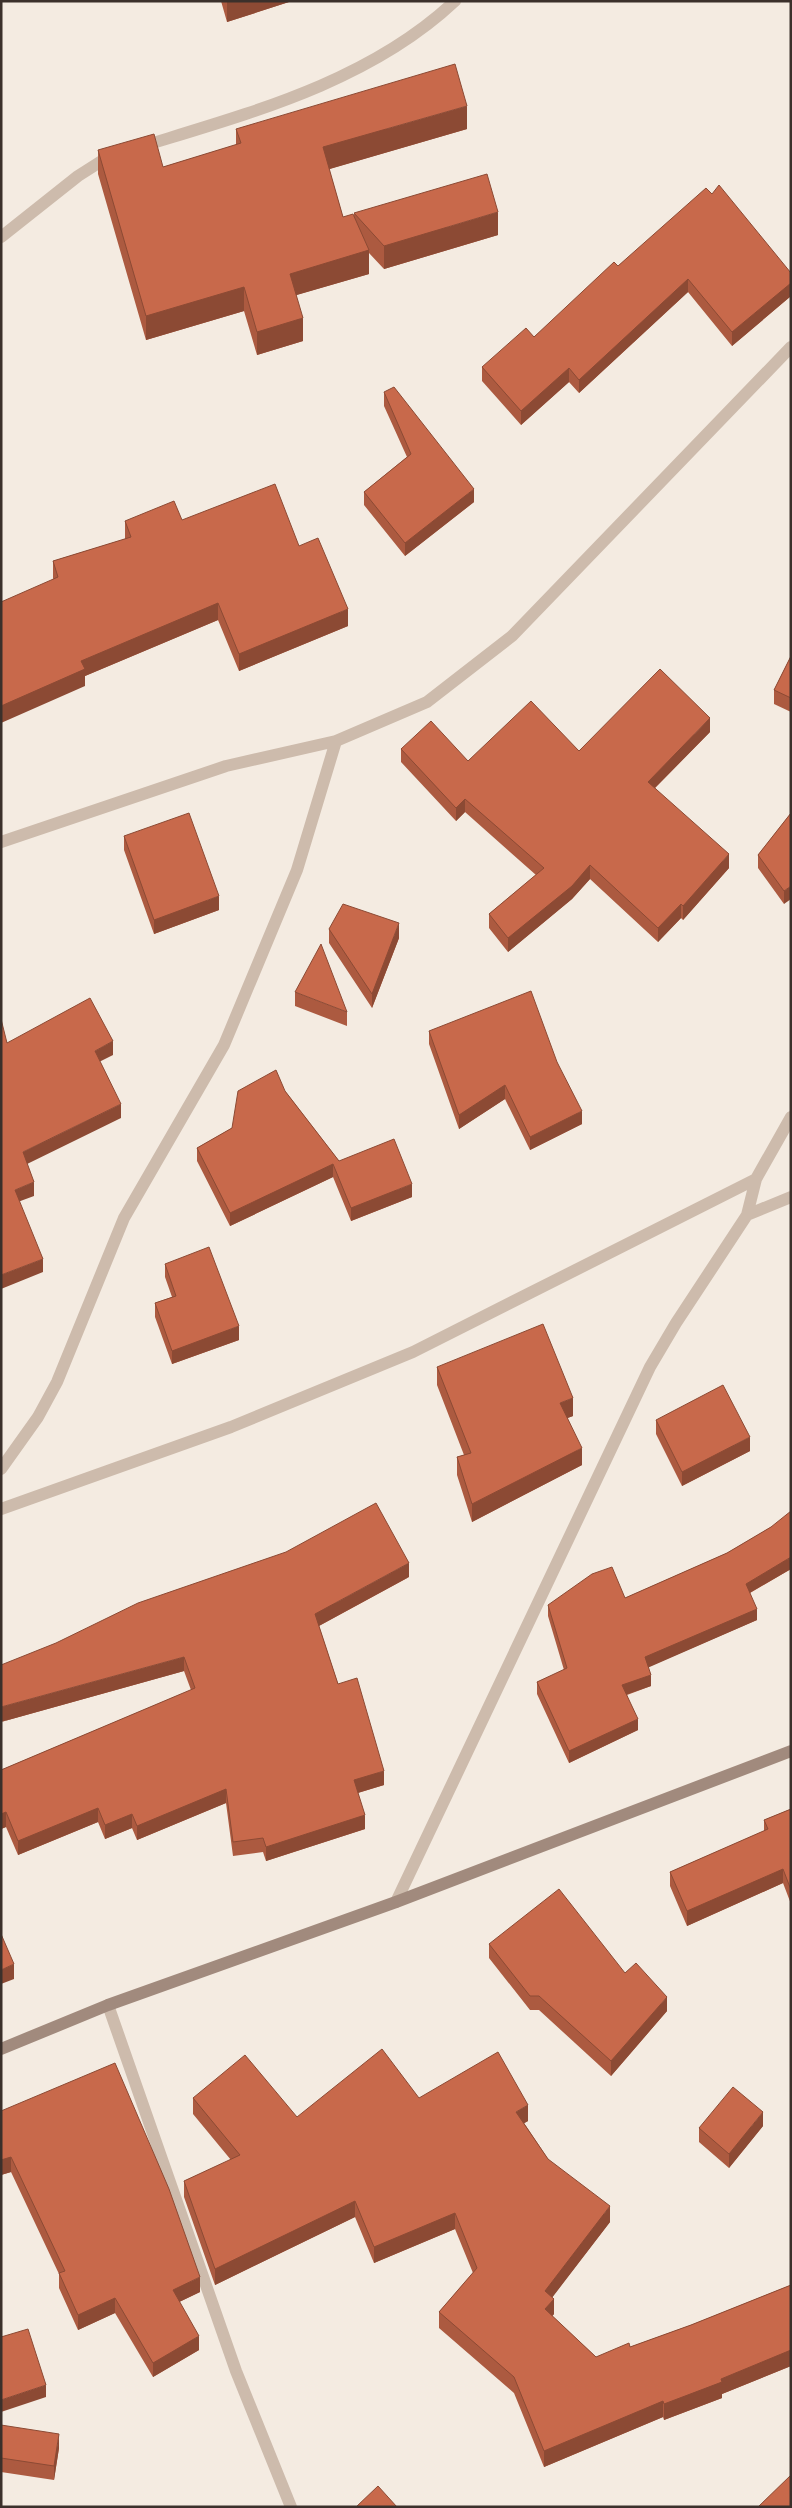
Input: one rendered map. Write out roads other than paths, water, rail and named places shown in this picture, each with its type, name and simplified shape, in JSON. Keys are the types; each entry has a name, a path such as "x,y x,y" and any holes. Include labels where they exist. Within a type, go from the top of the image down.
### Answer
{"main road":[{"path":"1,2049 108,2005 396,1902 791,1751"}],"street":[{"path":"1,237 78,176 110,156 267,107 365,66 433,22 455,1"},
{"path":"1,842 226,766 336,741 427,702 512,636 791,347"},
{"path":"1,1469 38,1417 48,1399 124,1218 224,1045 297,870 336,741"},
{"path":"396,1902 650,1367 676,1322 748,1215 756,1179 791,1117"},
{"path":"4,1506 231,1427 413,1352 756,1179"},
{"path":"748,1215 791,1197"},
{"path":"108,2005 236,2371 292,2507"}]}
